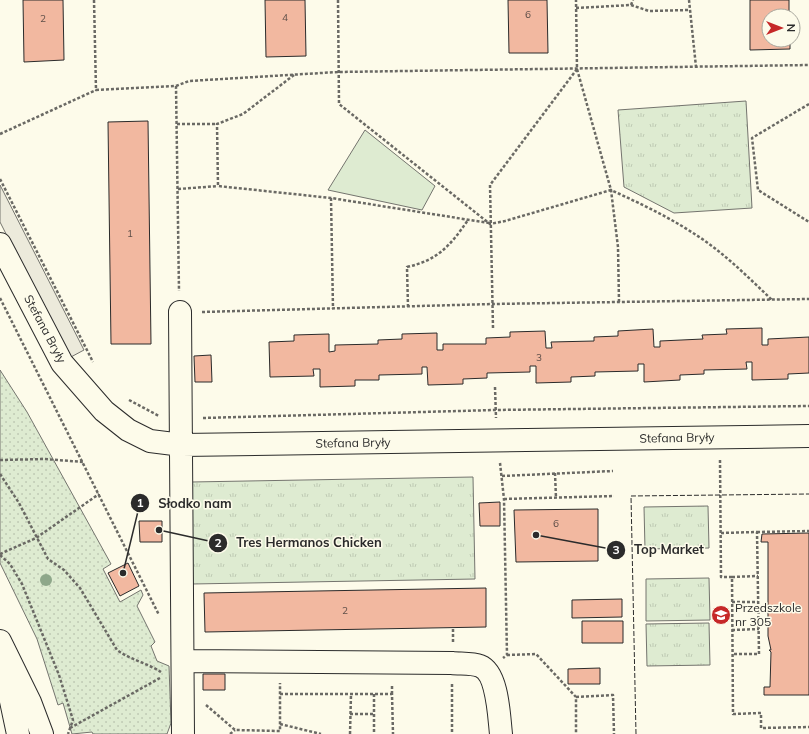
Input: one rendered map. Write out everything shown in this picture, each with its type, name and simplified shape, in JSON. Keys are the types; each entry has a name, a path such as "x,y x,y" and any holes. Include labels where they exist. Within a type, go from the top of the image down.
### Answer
{"street":[{"name":"Stefana Bryły","path":"0,244 62,363 104,411 128,430 150,441 182,445 809,436"},
{"path":"180,312 182,418 183,734"},
{"path":"0,641 30,702 42,734"},
{"path":"0,647 18,734"},
{"path":"183,661 452,663 480,666 488,671 494,685 501,734"}],"path":[{"path":"94,0 96,90"},
{"path":"338,0 339,104 490,224"},
{"path":"576,0 577,69 611,190 618,247 619,302"},
{"path":"630,5 633,0"},
{"path":"689,0 696,67"},
{"path":"576,8 630,5 649,11 690,10"},
{"path":"0,134 96,90 176,86 189,82 338,72 809,65"},
{"path":"493,328 490,185 577,69"},
{"path":"177,124 217,124 243,114 294,75"},
{"path":"176,86 180,312 492,304 809,299"},
{"path":"809,104 752,138 758,190 809,222"},
{"path":"217,124 218,186"},
{"path":"0,179 97,369"},
{"path":"178,189 218,186 331,198 490,224 505,222 611,190 645,205 693,233 741,270 772,300"},
{"path":"331,198 333,309"},
{"path":"408,306 407,267 422,264 435,258 453,242 468,220"},
{"path":"0,298 84,462 161,620"},
{"path":"495,387 497,440 504,499 507,655"},
{"path":"125,398 158,416 182,418 495,410 809,406"},
{"path":"720,437 721,577 758,576"},
{"path":"0,460 45,459 84,462"},
{"path":"502,476 613,471"},
{"path":"555,473 556,498"},
{"path":"0,474 19,503 48,559 64,570 80,588 117,650 126,657 150,664 166,676 70,728"},
{"path":"68,734 73,720 59,675 25,591 10,564 0,555 36,538 99,494"},
{"path":"504,499 614,496"},
{"path":"721,533 809,531"},
{"path":"733,654 759,654 757,532"},
{"path":"732,577 733,714 761,713 761,728 809,727"},
{"path":"732,602 758,602"},
{"path":"732,630 759,629"},
{"path":"488,671 507,655 536,654 576,698 576,734"},
{"path":"183,684 235,730 280,733 280,661"},
{"path":"280,694 392,694 393,734"},
{"path":"350,734 351,694"},
{"path":"374,694 374,734"},
{"path":"576,698 613,695 614,734"},
{"path":"350,714 374,714"},
{"path":"280,724 321,734"},
{"path":"230,734 235,730"}],"green space":[{"path":"746,101 752,208 674,213 624,187 618,110"},
{"path":"365,130 435,186 422,210 328,190"},
{"path":"0,370 27,412 111,564 103,569 120,602 141,590 143,595 137,606 155,642 151,646 157,661 169,666 171,723 167,734 93,734 92,732 72,734 63,703 58,705 37,639 0,563"},
{"path":"473,477 475,579 192,584 191,482"},
{"path":"708,506 709,548 645,549 644,507"},
{"path":"709,578 710,620 646,621 646,579"},
{"path":"709,623 710,665 647,666 646,624"}],"shaded area":[{"path":"0,185 84,350 69,358 0,222"}],"building":[{"path":"23,0 63,0 64,60 24,62"},
{"path":"265,0 305,0 306,56 266,57"},
{"path":"508,0 547,0 548,53 509,53"},
{"path":"750,0 789,0 789,8 761,8 761,48 790,49 750,50"},
{"path":"148,121 151,344 111,344 108,122"},
{"path":"762,328 762,345 768,345 768,339 809,337 809,373 788,374 788,379 752,380 752,362 746,362 747,369 704,370 704,374 680,375 680,380 644,382 644,364 638,364 638,371 595,372 595,376 571,377 571,382 536,383 536,366 530,366 530,372 487,373 487,378 463,379 463,384 428,385 427,367 422,367 422,374 379,375 379,380 355,380 355,386 320,387 320,369 313,369 314,376 270,377 269,342 294,341 294,335 329,334 329,352 335,351 335,345 378,344 378,340 402,339 402,334 437,333 437,350 443,350 443,344 486,344 486,338 510,337 510,332 545,331 546,348 552,348 551,342 594,341 594,337 618,336 618,331 653,329 654,347 660,347 660,341 703,339 702,335 727,334 726,329"},
{"path":"211,355 212,382 195,382 194,356"},
{"path":"500,502 500,526 480,526 479,503"},
{"path":"598,509 598,561 516,562 514,510"},
{"path":"139,521 162,521 162,542 140,542"},
{"name":"Przedszkole nr 305","path":"809,533 809,695 764,695 764,687 770,687 771,652 769,650 771,650 768,636 768,542 761,542 762,534"},
{"path":"128,563 139,586 120,596 108,573"},
{"path":"486,588 486,627 205,632 204,593"},
{"path":"622,599 622,617 572,618 572,600"},
{"path":"582,621 623,621 623,643 582,643"},
{"path":"600,668 600,684 568,684 568,669"},
{"path":"203,674 225,674 225,690 203,690"}],"fence":[{"path":"636,734 631,496 809,494"}],"place":[{"name":"Tres Hermanos Chicken","path":"159,530"},
{"name":"Top Market","path":"536,535"},
{"name":"Słodko nam","path":"123,573"},
{"name":"Przedszkole nr 305","path":"721,615"}]}
